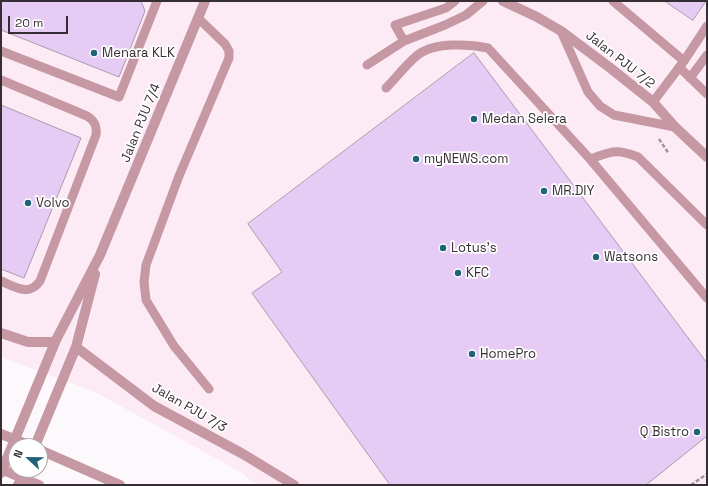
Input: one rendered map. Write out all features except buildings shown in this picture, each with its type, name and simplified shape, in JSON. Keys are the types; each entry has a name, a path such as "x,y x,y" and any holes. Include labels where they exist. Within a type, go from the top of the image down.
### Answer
{"street":[{"name":"Jalan PJU 7/4","path":"15,438 55,342 100,255 205,1"},
{"name":"Jalan PJU 7/2","path":"503,1 537,17 561,31 653,102 675,127 707,157"},
{"name":"Jalan PJU 7/4","path":"38,438 76,347 100,255"},
{"path":"1,333 28,342 55,342"},
{"name":"Jalan PJU 7/3","path":"76,347 154,406 243,454 294,485"},
{"path":"1,434 12,438"},
{"path":"48,454 120,485"},
{"name":"Jalan PJU 7/4","path":"2,470 8,456"},
{"path":"24,478 40,485"}],"lane":[{"path":"1,51 119,97 157,1"},
{"path":"404,41 395,26 446,8 455,1"},
{"path":"367,65 404,41 466,15 483,1"},
{"path":"613,1 682,64 690,78 707,94"},
{"path":"198,18 225,44 230,51 229,58 178,176 146,265 144,282 146,300 174,346 209,389"},
{"path":"653,102 682,64 707,26"},
{"path":"561,31 588,92 600,106 614,115 675,127"},
{"path":"386,88 419,54 440,46 475,45 488,48 590,159 707,298"},
{"path":"690,78 707,55"},
{"path":"1,80 87,116 92,119 96,129 96,135 40,281 32,289 26,290 1,281"},
{"path":"590,159 615,151 626,152 638,157 707,225"}],"path":[{"path":"691,485 707,474"}],"shaded area":[{"path":"1,1 707,1 707,485 257,485 239,471 95,392 1,357"}],"place":[{"name":"Menara KLK","path":"94,53"},
{"name":"Medan Selera","path":"474,119"},
{"name":"myNEWS.com","path":"416,159"},
{"name":"MR.DIY","path":"544,191"},
{"name":"Volvo","path":"28,203"},
{"name":"Lotus's","path":"443,248"},
{"name":"Watsons","path":"596,257"},
{"name":"KFC","path":"458,273"},
{"name":"HomePro","path":"472,354"},
{"name":"Q Bistro","path":"697,432"}]}
